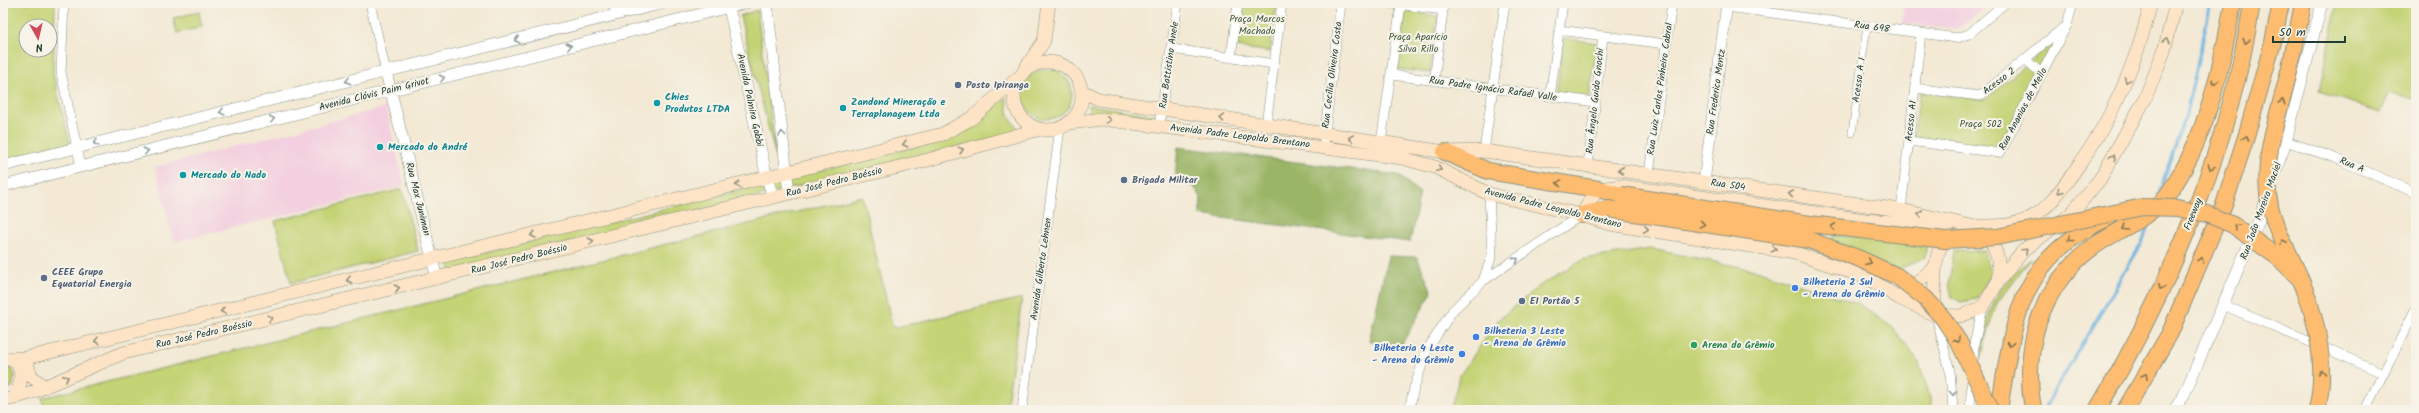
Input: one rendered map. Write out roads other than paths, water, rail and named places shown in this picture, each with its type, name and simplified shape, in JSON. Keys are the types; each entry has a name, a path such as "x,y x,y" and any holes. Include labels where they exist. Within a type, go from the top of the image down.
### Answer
{"highway":[{"path":"2034,410 2030,370 2036,324 2058,283 2072,266 2090,250 2157,207 2168,194 2192,152 2205,119 2228,35 2233,3"},
{"name":"Freeway","path":"2097,410 2114,381 2177,256 2201,196 2224,130 2247,36 2252,3"},
{"path":"2125,410 2170,333 2224,205 2246,137 2271,49 2281,3"},
{"path":"2303,3 2292,62 2272,139 2267,177 2268,194 2273,214 2312,312 2321,356 2322,386 2317,410"},
{"path":"1445,152 1488,171 1598,189 1621,195 1810,224 1945,240 1997,237 2158,206 2177,208 2207,214 2249,235 2279,258 2299,278"},
{"path":"1580,215 1608,210 1809,240 1860,259 1897,276 1926,299 1943,318 1959,342 1991,410"},
{"path":"1999,410 2012,330 2019,306 2031,281 2044,263 2075,235 2116,213"}],"main road":[{"path":"1021,75 1042,62 1054,62 1066,66 1075,74 1082,91 1081,106 1065,125 1040,129 1026,122 1016,109 1014,94 1021,75 1044,41 1049,3"},
{"path":"1580,215 1598,189 1622,186 1886,223 1971,226 2014,223 2033,217 2051,204 2078,168 2108,120 2124,89 2141,44 2151,3"},
{"path":"1999,280 2000,268 1992,240 1984,231 1971,226 1956,231 1947,237 1942,246 1935,267 1936,314 1960,316 1983,307 1999,280 2024,251 2071,214 2100,179 2145,99 2164,51 2176,3"},
{"path":"1044,41 1054,62"},
{"name":"Rua José Pedro Boéssio","path":"14,359 432,260 943,134 972,118 1021,75"},
{"name":"Avenida Padre Leopoldo Brentano","path":"1082,91 1098,99 1266,125 1324,140 1403,152 1484,151"},
{"path":"1194,130 1196,115"},
{"name":"Avenida Padre Leopoldo Brentano","path":"1065,125 1102,119 1194,130 1324,140 1381,142 1490,194 1580,215 1610,224 1795,253 1866,277 1899,298 1936,314"},
{"name":"Rua José Pedro Boéssio","path":"9,399 45,387 123,353 789,194 1040,129"},
{"name":"Rua 504","path":"1484,151 1901,210 1971,226"},
{"path":"1678,193 1704,182"},
{"path":"1899,298 1935,267"},
{"path":"14,359 31,376 45,387"},
{"path":"9,399 22,378 18,365 14,359"}],"street":[{"path":"64,3 61,72 81,167"},
{"name":"Rua Max Juniman","path":"370,3 437,279"},
{"path":"613,3 616,15"},
{"name":"Avenida Clóvis Paim Grivot","path":"3,166 664,3"},
{"name":"Avenida Clóvis Paim Grivot","path":"3,186 729,5 746,3"},
{"path":"767,3 789,194"},
{"name":"Rua Battistino Anele","path":"1159,126 1163,109 1178,3"},
{"path":"1231,58 1238,3"},
{"path":"1266,125 1282,3"},
{"name":"Rua Cecília Oliveira Costa","path":"1324,140 1341,3"},
{"path":"1389,3 1444,7 1434,81"},
{"path":"1484,151 1505,3"},
{"path":"1550,96 1563,3"},
{"name":"Rua Luiz Carlos Pinheiro Cabral","path":"1649,174 1672,3"},
{"name":"Rua 698","path":"1727,5 1867,26 1964,37 2005,3"},
{"name":"Rua Ananias de Mello","path":"1909,141 2000,153 2067,25 2073,3"},
{"name":"Rua João Moreira Maciel","path":"2174,410 2184,395 2258,223 2286,141 2322,3"},
{"path":"1381,142 1392,75 1401,4"},
{"name":"Avenida Palmira Gobbi","path":"729,5 767,178 773,197"},
{"name":"Rua Frederico Mentz","path":"1704,182 1727,5"},
{"name":"Acesso 2","path":"1915,88 1980,96 2067,25"},
{"name":"Acesso A 1","path":"1852,133 1867,26"},
{"path":"1559,30 1666,44"},
{"name":"Acesso A1","path":"1901,210 1921,33"},
{"name":"Rua Ângelo Guido Gnochi","path":"1588,166 1602,36"},
{"path":"1172,48 1274,64"},
{"path":"2026,60 2041,74"},
{"name":"Rua Padre Ignácio Rafaél Valle","path":"1392,75 1595,102"},
{"name":"Avenida Gilberto Lehnen","path":"1022,410 1065,125"},
{"name":"Rua A","path":"2286,141 2335,158 2416,193"},
{"path":"1483,282 1492,255 1490,194"},
{"path":"1410,410 1414,388 1427,350 1453,310 1483,282 1580,215"},
{"path":"2223,305 2384,373"},
{"path":"1970,410 1974,344 1983,307"},
{"path":"2365,410 2416,308"},
{"path":"1936,314 1950,371 1953,410"}],"waterway":[{"path":"2158,196 2186,114 2211,3"},
{"path":"2043,410 2142,243 2150,219"}],"place":[{"name":"Posto Ipiranga","path":"958,85"},
{"name":"Chies Produtos LTDA","path":"657,103"},
{"name":"Zandoná Mineração e Terraplanagem Ltda","path":"843,108"},
{"name":"Mercado do André","path":"380,147"},
{"name":"Mercado do Nado","path":"183,175"},
{"name":"Brigada Militar","path":"1124,180"},
{"name":"CEEE Grupo Equatorial Energia","path":"44,278"},
{"name":"Bilheteria 2 Sul - Arena do Grêmio","path":"1795,288"},
{"name":"E1 Portão 5","path":"1522,301"},
{"name":"Bilheteria 3 Leste - Arena do Grêmio","path":"1476,337"},
{"name":"Arena do Grêmio","path":"1694,345"},
{"name":"Bilheteria 4 Leste - Arena do Grêmio","path":"1462,354"}],"park label":[{"name":"Praça Marcos Machado","path":"1257,24"},
{"name":"Praça Aparício Silva Rillo","path":"1418,42"},
{"name":"Praça 502","path":"1981,124"}]}
